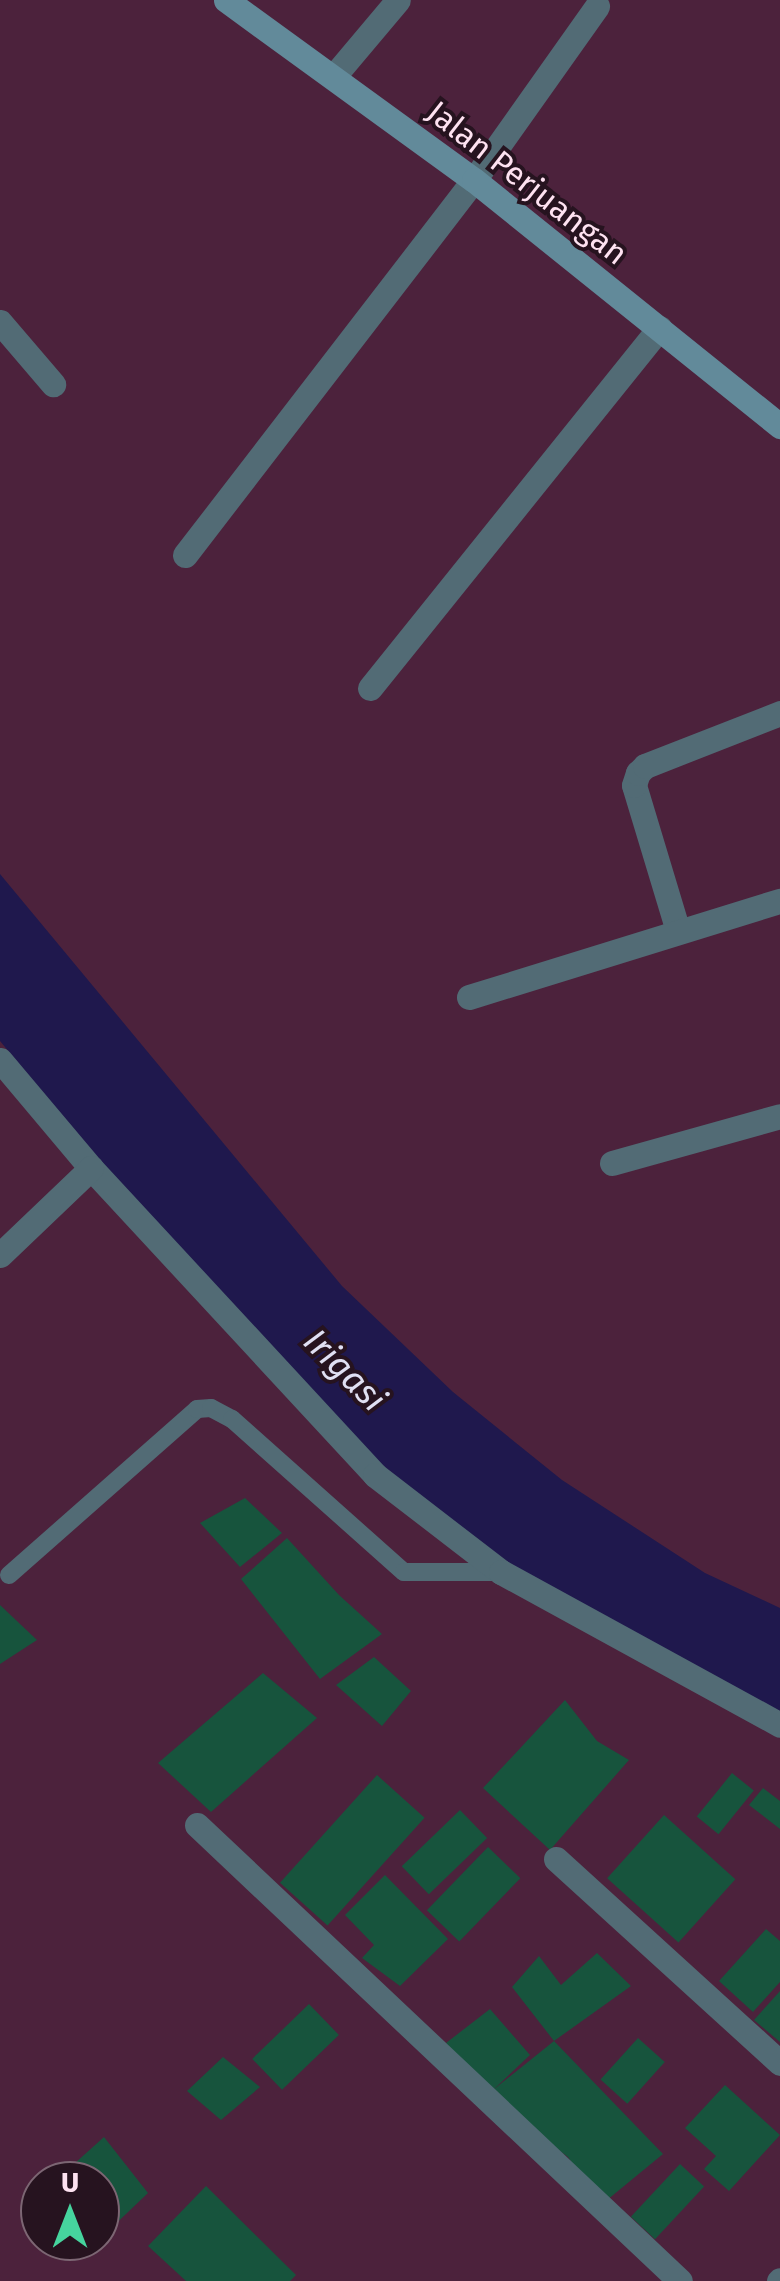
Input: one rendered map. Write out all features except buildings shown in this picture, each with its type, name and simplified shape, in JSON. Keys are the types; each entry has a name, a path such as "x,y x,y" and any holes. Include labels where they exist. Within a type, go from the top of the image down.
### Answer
{"main road":[{"name":"Jalan Perjuangan","path":"226,0 474,180 780,426"}],"street":[{"path":"334,76 398,0"},
{"path":"185,555 474,180 597,6"},
{"path":"0,322 53,384"},
{"path":"370,688 658,328"},
{"path":"678,931 634,784 638,773 780,713"},
{"path":"470,997 780,901"},
{"path":"0,1060 91,1168 375,1475 501,1572 780,1725"},
{"path":"612,1163 780,1116"},
{"path":"0,1255 91,1168"},
{"path":"196,1826 680,2281"},
{"path":"556,1858 780,2063"}],"lane":[{"path":"8,1575 196,1410 211,1408 232,1419 404,1572 501,1572"}],"water":[{"name":"Irigasi","path":"0,874 342,1286 453,1392 562,1480 705,1573 780,1608 780,1735 503,1569 283,1382 0,1041"}]}
